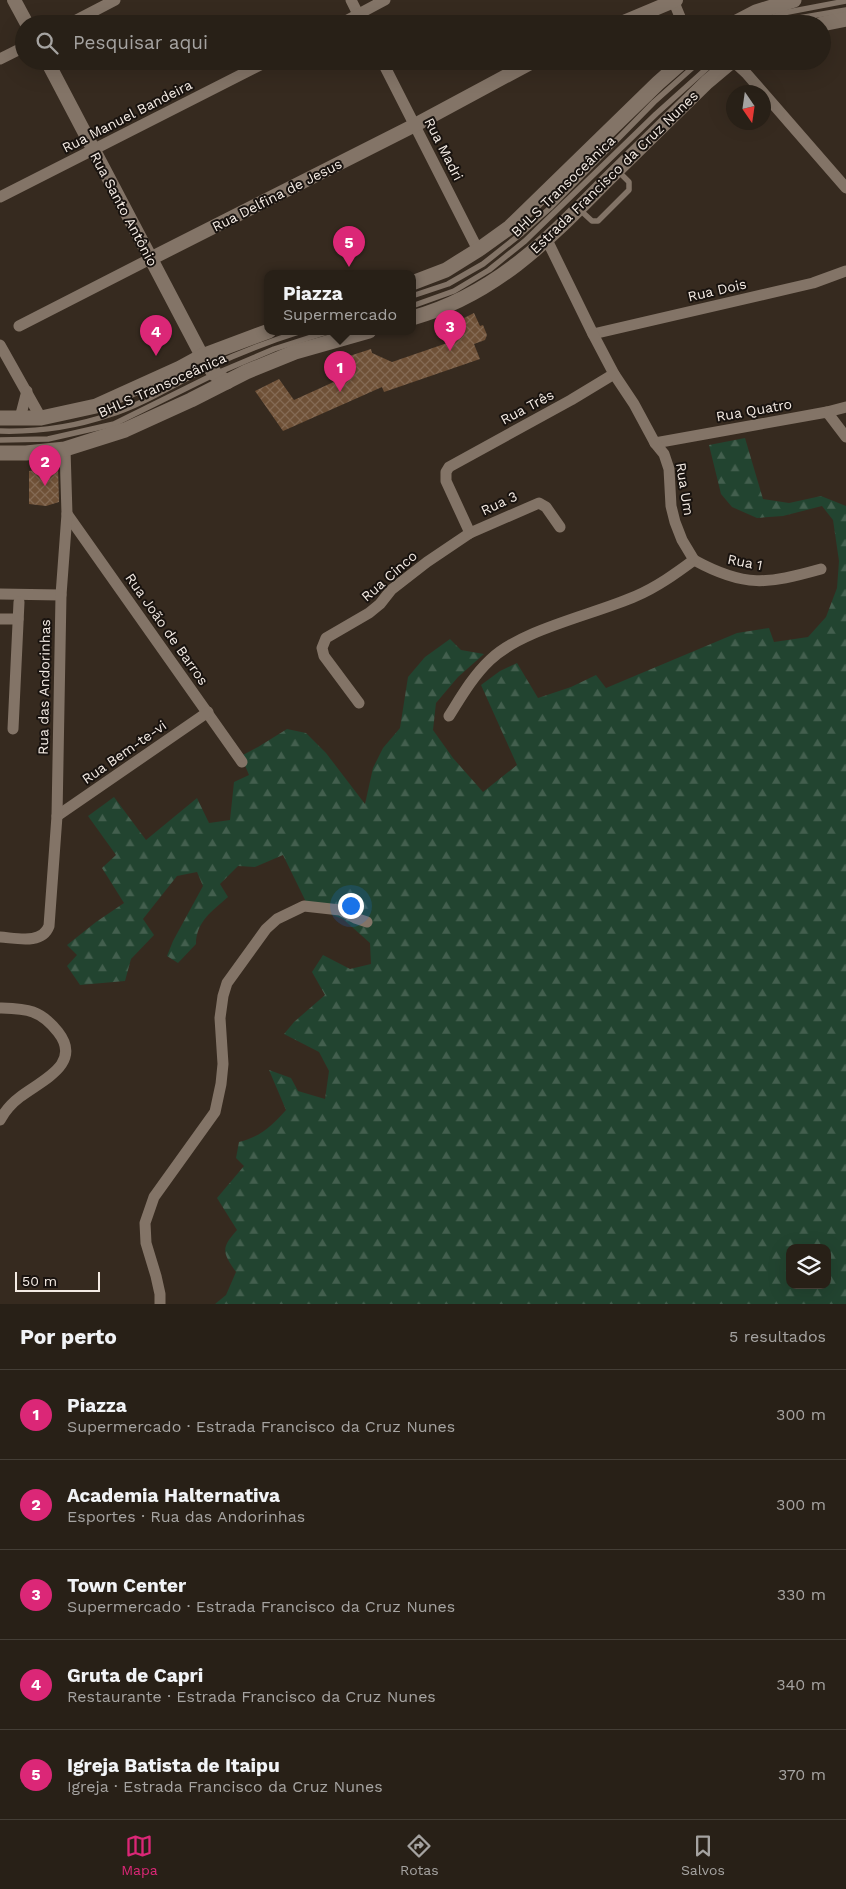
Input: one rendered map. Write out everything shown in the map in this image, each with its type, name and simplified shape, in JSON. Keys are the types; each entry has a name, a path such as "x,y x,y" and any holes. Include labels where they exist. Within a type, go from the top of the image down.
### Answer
{"main road":[{"path":"750,15 794,0"},
{"path":"831,22 846,19"},
{"path":"416,281 446,270 510,227 673,70"},
{"name":"Estrada Francisco da Cruz Nunes","path":"416,316 467,297 503,275 548,240 721,70"},
{"path":"0,453 26,453 65,449 125,430 191,400 213,370 264,334"},
{"path":"0,418 41,418 96,406 180,368 246,372 294,352 355,335"}],"street":[{"path":"14,0 22,15"},
{"path":"86,15 115,0"},
{"path":"351,0 358,15"},
{"path":"365,15 385,0"},
{"path":"640,15 674,0 680,15"},
{"path":"0,59 15,52"},
{"name":"Rua Santo Antônio","path":"52,70 150,259 213,370"},
{"name":"Rua Manuel Bandeira","path":"0,197 251,70"},
{"name":"Rua Madri","path":"386,70 478,250"},
{"name":"Rua Delfina de Jesus","path":"18,326 414,125 517,70"},
{"path":"743,70 846,188"},
{"name":"Rua Um","path":"548,240 614,374 634,404 655,443 664,454 668,469 675,522 682,540 694,560"},
{"name":"Rua Dois","path":"593,334 812,283 846,271"},
{"path":"0,345 41,418"},
{"name":"Rua Três","path":"470,533 446,480 446,472 451,464 571,400 614,374"},
{"path":"20,418 27,391"},
{"name":"Rua Quatro","path":"655,443 846,407"},
{"path":"827,412 846,437"},
{"name":"Rua das Andorinhas","path":"0,937 34,939 43,936 49,926 57,816 61,595 67,514 65,449"},
{"name":"Rua 3","path":"470,533 539,503 546,507 560,527"},
{"name":"Rua João de Barros","path":"67,514 242,762"},
{"name":"Rua Cinco","path":"359,703 324,656 322,651 324,642 332,634 369,613 380,604 391,590 427,562 470,533"},
{"path":"449,716 464,692 489,661 506,648 528,637 636,596 659,585 694,560"},
{"name":"Rua 1","path":"694,560 708,568 732,577 754,582 776,580 821,568"},
{"path":"0,594 61,595"},
{"path":"14,729 19,602"},
{"path":"0,619 18,619"},
{"name":"Rua Bem-te-vi","path":"57,816 208,712"},
{"path":"160,1304 156,1276 146,1243 145,1223 154,1197 215,1112 221,1084 220,1018 227,983 266,929 277,919 304,906 340,910 367,922"},
{"path":"0,1008 39,1013 53,1025 64,1039 67,1055 60,1066 47,1079 19,1097 5,1110 0,1120"}],"lane":[{"path":"778,15 846,2"},
{"path":"817,15 846,10"},
{"name":"BHLS Transoceânica","path":"416,295 448,284 483,264 550,208 654,102 690,70"},
{"name":"BHLS Transoceânica","path":"416,305 454,291 489,270 526,241 656,114 705,70"},
{"path":"579,208 592,221 598,221 629,190 629,182 618,170"},
{"name":"BHLS Transoceânica","path":"0,440 48,439 114,424 257,346 290,335"},
{"name":"BHLS Transoceânica","path":"0,431 43,430 76,425 111,415 213,370 318,335"}],"green space":[{"path":"745,438 763,499 789,503 821,496 846,506 846,1304 215,1304 226,1295 236,1272 228,1260 225,1250 228,1241 237,1230 217,1198 244,1166 236,1158 239,1142 265,1130 286,1110 269,1070 291,1078 298,1091 325,1099 329,1071 319,1052 284,1034 294,1022 325,995 312,972 323,955 350,969 371,964 370,943 343,919 308,906 283,855 255,867 238,866 220,884 228,897 206,917 199,929 196,944 178,963 167,956 173,941 203,886 197,872 177,876 143,919 154,935 131,959 125,981 80,985 67,966 77,955 67,945 124,903 102,868 116,855 88,816 114,797 146,840 197,798 209,823 230,820 234,782 249,775 241,756 287,729 306,733 326,753 365,804 373,768 383,748 400,728 408,677 425,657 450,639 461,650 484,654 458,677 436,703 433,730 453,758 483,792 517,765 481,685 500,671 517,663 538,698 571,687 596,675 606,688 737,633 769,628 774,642 808,637 826,617 837,588 839,561 833,520 822,506 783,516 757,518 732,507 721,494 709,445"}],"building":[{"path":"474,313 480,326 483,325 487,335 485,340 474,344 480,359 384,392 382,387 283,431 255,391 279,379 294,400 338,380 331,362 371,349 372,353 392,362 456,340 465,321 464,318"},
{"path":"58,467 59,502 46,506 29,504 29,471"}],"place":[{"name":"Igreja Batista de Itaipu","path":"349,267"},
{"name":"Town Center","path":"450,351"},
{"name":"Gruta de Capri","path":"156,356"},
{"name":"Piazza","path":"340,392"},
{"name":"Academia Halternativa","path":"45,486"}]}
